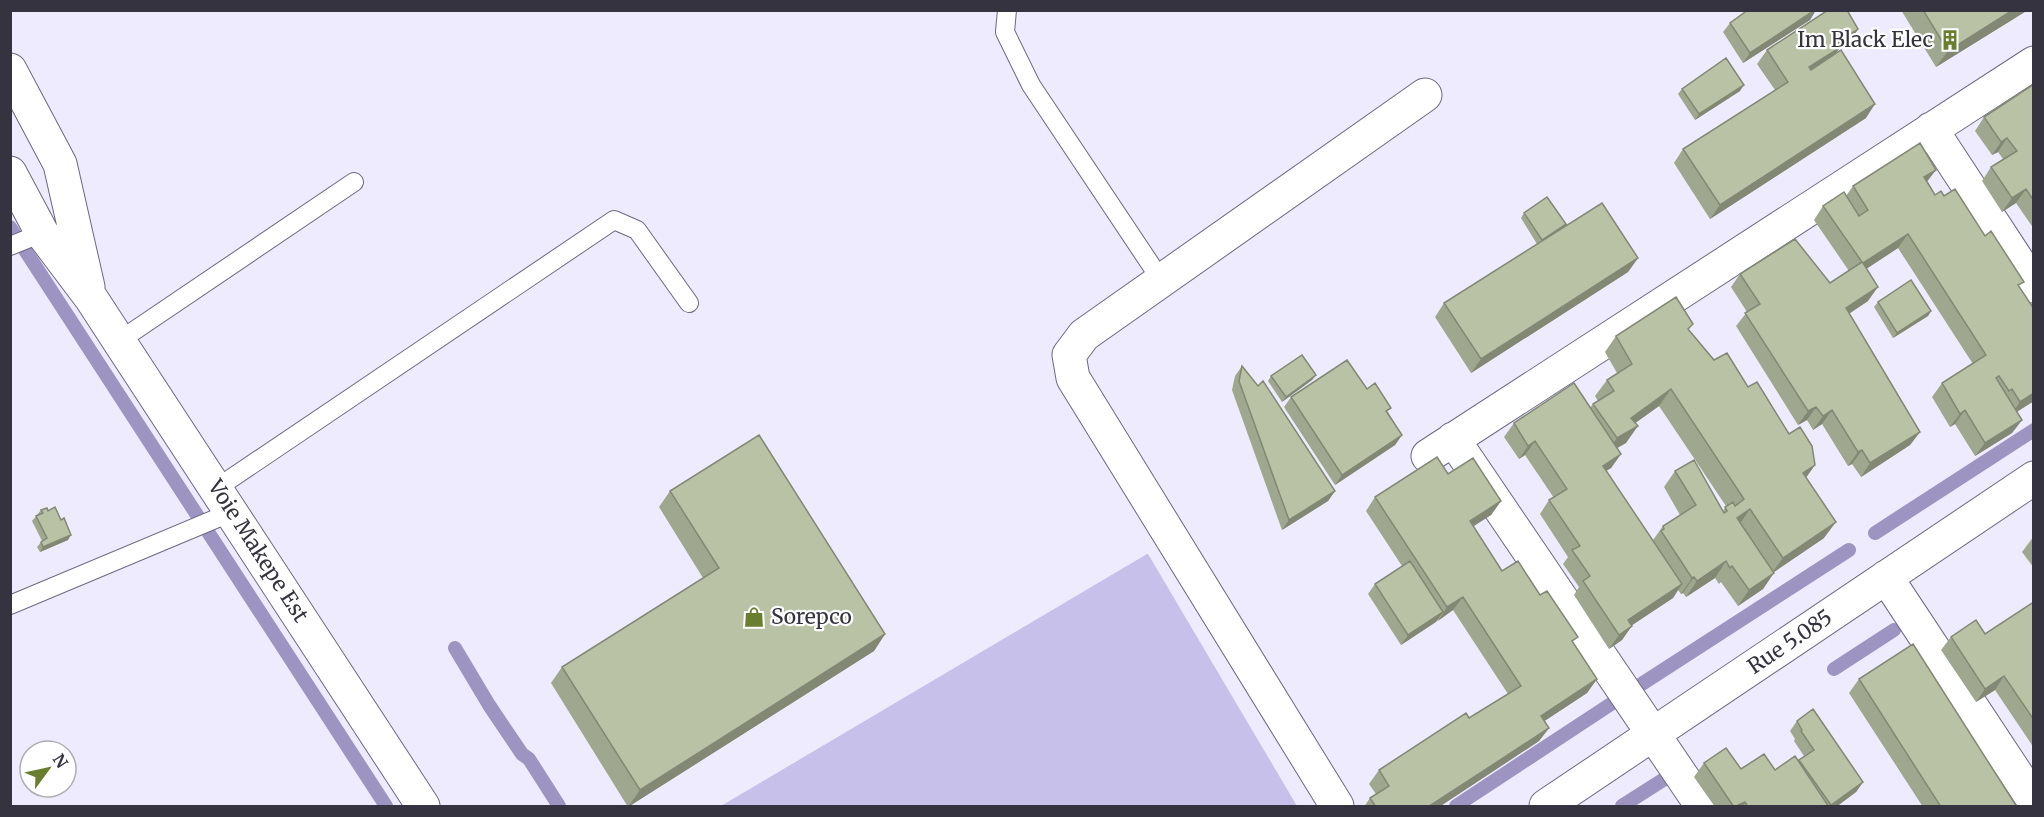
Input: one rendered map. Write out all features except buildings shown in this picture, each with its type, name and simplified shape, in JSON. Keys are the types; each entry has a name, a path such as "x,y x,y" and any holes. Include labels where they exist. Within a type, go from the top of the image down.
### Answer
{"street":[{"path":"1702,807 1653,735 1441,448 2034,63"},
{"name":"Voie Makepe Est","path":"10,70 60,164 91,298"},
{"path":"1337,807 1073,378 1069,355 1084,335 1425,95"},
{"path":"1931,129 2034,286"},
{"name":"Voie Makepe Est","path":"10,173 42,233 120,341 423,807"},
{"name":"Rue 5.085","path":"1546,807 2034,478"},
{"path":"1886,578 2034,801"}],"lane":[{"path":"1007,10 1005,32 1031,85 1161,280"},
{"path":"120,341 354,182"},
{"path":"10,605 225,500 614,220 637,230 689,303"},
{"path":"10,246 42,233"}],"shaded area":[{"path":"1147,554 1297,806 721,806"}],"waterway":[{"path":"10,227 386,806"},
{"path":"1875,533 2034,430"},
{"path":"1637,687 1849,550"},
{"path":"1834,669 1894,630"},
{"path":"455,648 489,705 522,754 529,759 559,806"},
{"path":"1456,806 1614,702"},
{"path":"1622,806 1666,778"}],"place":[{"name":"Im Black Elec","path":"1950,40"},
{"name":"Sorepco","path":"754,617"}]}
